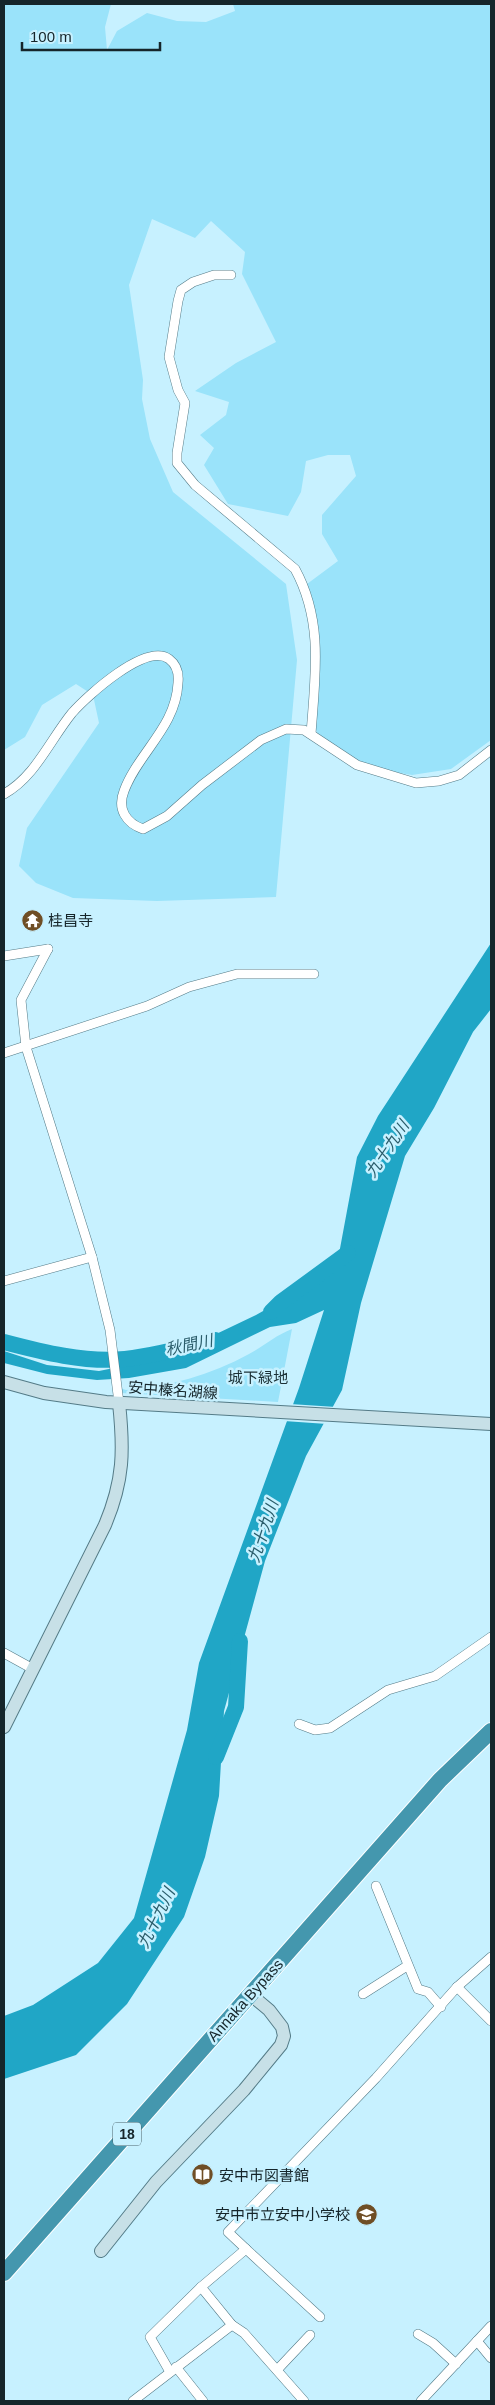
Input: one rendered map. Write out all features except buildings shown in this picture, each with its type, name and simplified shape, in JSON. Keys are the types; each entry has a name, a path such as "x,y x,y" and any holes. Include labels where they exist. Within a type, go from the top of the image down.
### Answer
{"highway":[{"name":"Annaka Bypass","path":"4,2273 440,1780 491,1731"}],"street":[{"path":"231,275 214,275 192,282 181,290 169,357 178,390 185,403 177,463 195,485 295,569 304,585 317,652 311,734"},
{"path":"4,794 11,790 37,763 72,713 84,702 127,667 141,659 156,655 167,657 173,662 178,675 178,687 175,704 124,791 122,804 124,815 130,824 143,829 156,823 202,785 273,733 296,729 311,734 357,765 416,784 439,781 460,775 491,750"},
{"path":"4,956 48,949 20,1000 26,1046 92,1257 110,1330 123,1453 121,1478 115,1501 105,1525 4,1727"},
{"path":"4,1053 147,1006 189,987 238,974 314,974"},
{"path":"4,1280 92,1257"},
{"name":"安中榛名湖線","path":"4,1382 44,1393 119,1403 491,1424"},
{"path":"299,1724 315,1730 330,1728 388,1690 435,1676 491,1637"},
{"path":"4,1653 33,1669"},
{"path":"376,1886 406,1966 418,1989 428,1992 441,2008"},
{"path":"320,2317 228,2232 441,2008 457,1987 491,1957"},
{"path":"363,1994 406,1966"},
{"path":"457,1987 491,2021"},
{"path":"101,2251 156,2182 244,2090 281,2045 284,2036 282,2027 269,2010 250,1994"},
{"path":"203,2401 173,2369 150,2337 201,2287 246,2249"},
{"path":"201,2287 232,2325 244,2333 304,2401"},
{"path":"134,2401 232,2325"},
{"path":"421,2401 491,2326"},
{"path":"418,2334 433,2343 456,2364"},
{"path":"277,2370 310,2336"},
{"path":"477,2341 491,2358"}],"green space":[{"path":"4,4 111,4 105,27 107,50 117,31 147,13 177,21 206,22 235,11 233,4 491,4 491,740 451,769 412,775 376,769 341,756 319,737 313,722 313,645 307,584 338,561 322,534 322,515 356,476 350,455 328,455 306,461 301,492 288,516 228,504 204,465 214,448 200,435 226,415 229,402 195,391 236,363 276,342 242,274 245,252 211,221 195,238 152,219 129,285 143,380 142,399 150,439 173,492 286,584 297,660 276,897 157,901 73,898 36,883 19,866 27,828 99,723 93,695 76,684 42,705 25,737 4,750"},
{"name":"城下緑地","path":"292,1329 278,1402 121,1393 120,1388 126,1390 158,1386 204,1374 235,1361"}],"water":[{"path":"491,943 491,1009 473,1032 434,1108 405,1156 361,1303 342,1390 306,1456 265,1561 224,1711 219,1796 205,1857 184,1917 127,2004 76,2055 4,2079 4,2016 33,2005 98,1963 134,1918 187,1730 199,1663 299,1388 324,1310 296,1323 270,1327 186,1368 129,1378 97,1380 47,1374 4,1363 4,1351 47,1365 99,1371 168,1357 256,1315 336,1270 357,1157 378,1116"}],"pier":[{"path":"290,1404 336,1407 327,1424 284,1421"}],"waterway":[{"name":"秋間川","path":"271,1312 281,1302 348,1253"},
{"name":"秋間川","path":"4,1342 64,1356 110,1360 146,1356 215,1340"},
{"name":"九十九川","path":"216,1757 236,1707 240,1641"}],"place":[{"name":"桂昌寺","path":"32,920"},
{"name":"安中市図書館","path":"203,2175"},
{"name":"安中市立安中小学校","path":"366,2214"}]}
